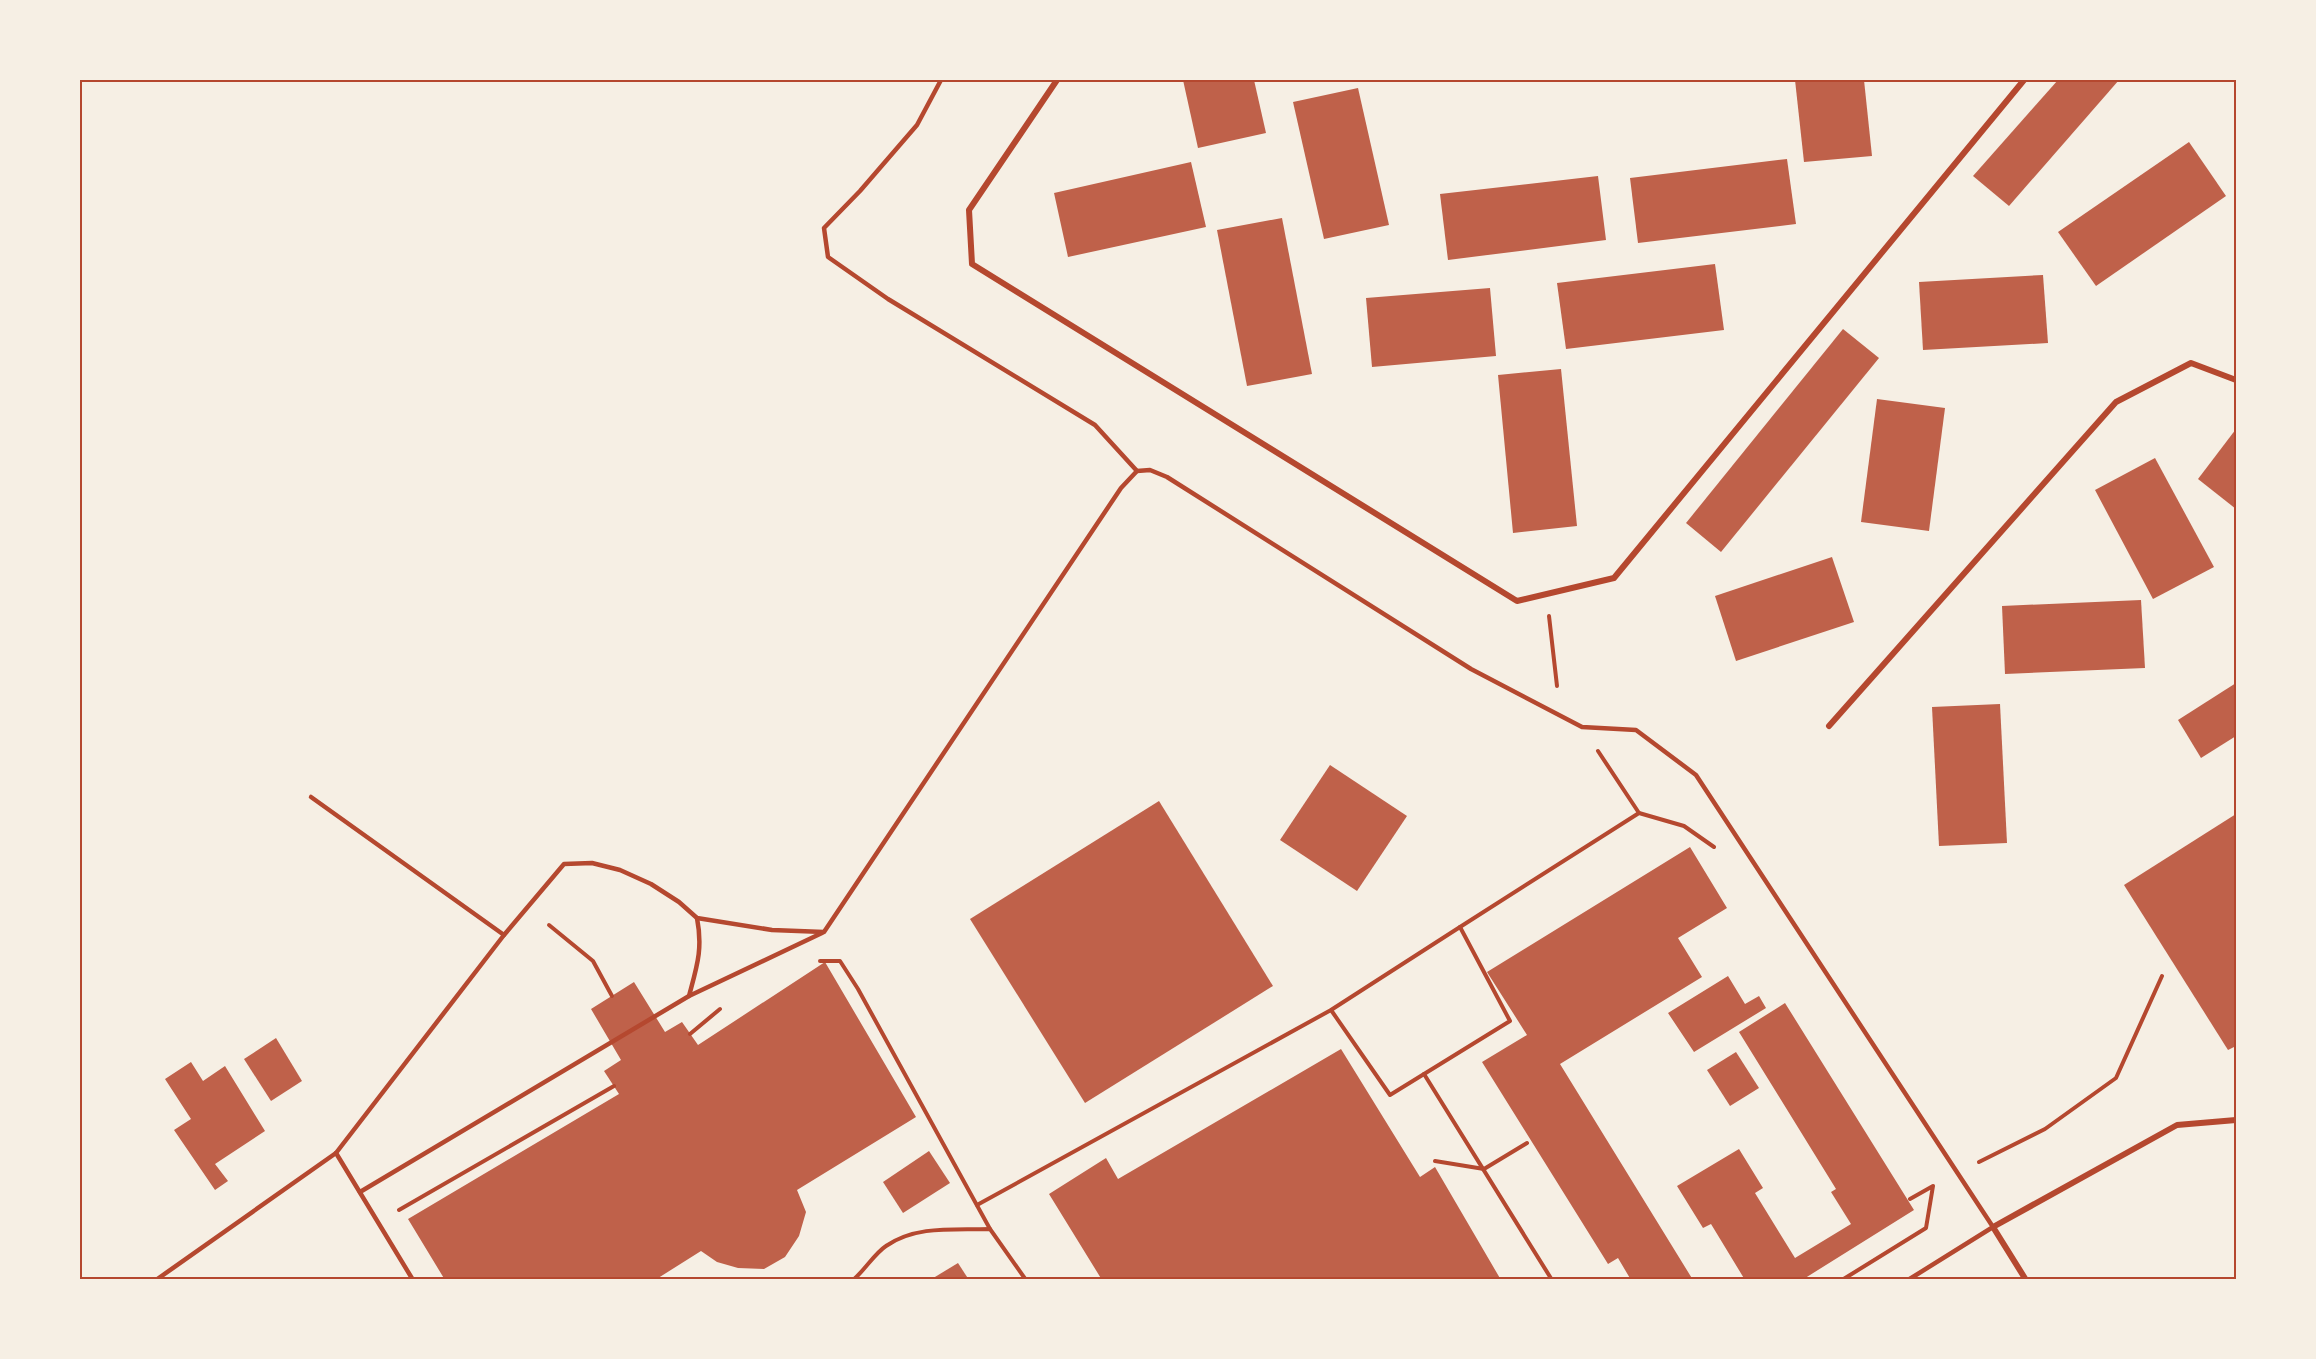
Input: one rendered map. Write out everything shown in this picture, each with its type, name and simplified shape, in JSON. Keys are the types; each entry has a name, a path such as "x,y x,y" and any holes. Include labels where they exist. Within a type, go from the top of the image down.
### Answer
{"street":[{"path":"1058,80 969,210 972,264 1517,601 1614,578 2024,80"},
{"path":"1829,726 2116,402 2191,363 2236,380"},
{"path":"2026,1280 1993,1227 2176,1125 2236,1120"}],"lane":[{"path":"941,80 916,125 860,191 824,228 828,257 888,299 1095,425 1137,471"},
{"path":"360,1192 689,996 824,932 1121,488 1137,471 1150,470 1167,477 1471,669 1582,726 1636,730 1696,775 1993,1227 1908,1280"},
{"path":"311,796 504,935"},
{"path":"156,1280 336,1153 504,935 564,864 592,863 620,870 651,884 679,902 697,918 772,930 824,932"},
{"path":"689,996 701,940 697,918"},
{"path":"336,1153 413,1280"}],"path":[{"path":"977,1205 1330,1010 1639,813 1684,825 1717,849"},
{"path":"549,925 593,961 612,996"},
{"path":"1330,1010 1390,1095 1510,1021 1460,927"},
{"path":"809,961 840,962 858,989 990,1229 1026,1280"},
{"path":"1910,1199 2045,1129 2116,1078 2162,976"},
{"path":"690,1034 723,1007"},
{"path":"1424,1074 1552,1280"},
{"path":"396,1212 614,1086"},
{"path":"1435,1161 1484,1169 1527,1143"},
{"path":"1842,1280 1926,1228 1933,1186"},
{"path":"853,1280 865,1270 885,1246 917,1231 990,1229"}],"building":[{"path":"1183,80 1254,80 1266,133 1198,148"},
{"path":"1795,80 1864,80 1872,156 1804,162"},
{"path":"2058,80 2119,80 2009,206 1973,176"},
{"path":"1358,88 1389,225 1324,239 1293,102"},
{"path":"2189,142 2226,196 2096,286 2058,232"},
{"path":"1787,159 1796,224 1638,243 1630,178"},
{"path":"1191,162 1206,227 1068,257 1054,193"},
{"path":"1598,176 1606,240 1448,260 1440,194"},
{"path":"1282,218 1312,374 1247,386 1217,230"},
{"path":"1715,264 1724,330 1566,349 1557,283"},
{"path":"2043,275 2048,343 1923,350 1919,282"},
{"path":"1490,288 1496,356 1372,367 1366,298"},
{"path":"1843,329 1879,358 1721,552 1686,523"},
{"path":"1561,369 1577,526 1513,533 1498,375"},
{"path":"1877,399 1945,408 1929,531 1861,522"},
{"path":"2236,429 2236,509 2198,479"},
{"path":"2155,458 2214,567 2153,599 2095,490"},
{"path":"1832,557 1854,622 1736,661 1715,596"},
{"path":"2141,600 2145,668 2005,674 2002,606"},
{"path":"2236,683 2236,736 2201,758 2178,720"},
{"path":"2000,704 2007,843 1939,846 1932,707"},
{"path":"1330,765 1407,816 1357,891 1280,840"},
{"path":"1159,801 1273,986 1085,1103 970,919"},
{"path":"2236,814 2236,1046 2228,1050 2124,885"},
{"path":"1690,847 1727,908 1678,938 1702,977 1560,1064 1693,1280 1631,1280 1618,1258 1608,1264 1482,1062 1527,1035 1487,972"},
{"path":"825,962 916,1117 797,1190 806,1212 799,1236 785,1257 764,1269 738,1268 717,1262 701,1251 655,1280 445,1280 408,1219 619,1094 604,1071 621,1060 591,1009 634,982 665,1032 682,1022 698,1045"},
{"path":"1728,976 1745,1004 1759,996 1766,1008 1694,1052 1668,1013"},
{"path":"1785,1003 1914,1210 1802,1280 1745,1280 1711,1224 1703,1228 1677,1186 1739,1149 1763,1188 1755,1193 1795,1258 1851,1224 1831,1192 1836,1189 1739,1032"},
{"path":"276,1038 302,1081 271,1101 244,1059"},
{"path":"1341,1049 1420,1177 1435,1167 1501,1280 1102,1280 1049,1194 1106,1158 1118,1179"},
{"path":"1736,1052 1759,1088 1730,1106 1707,1070"},
{"path":"191,1062 203,1081 225,1066 265,1131 215,1164 228,1181 215,1190 174,1130 191,1119 165,1079"},
{"path":"929,1151 950,1183 903,1213 883,1182"},
{"path":"958,1263 969,1280 930,1280"}]}
